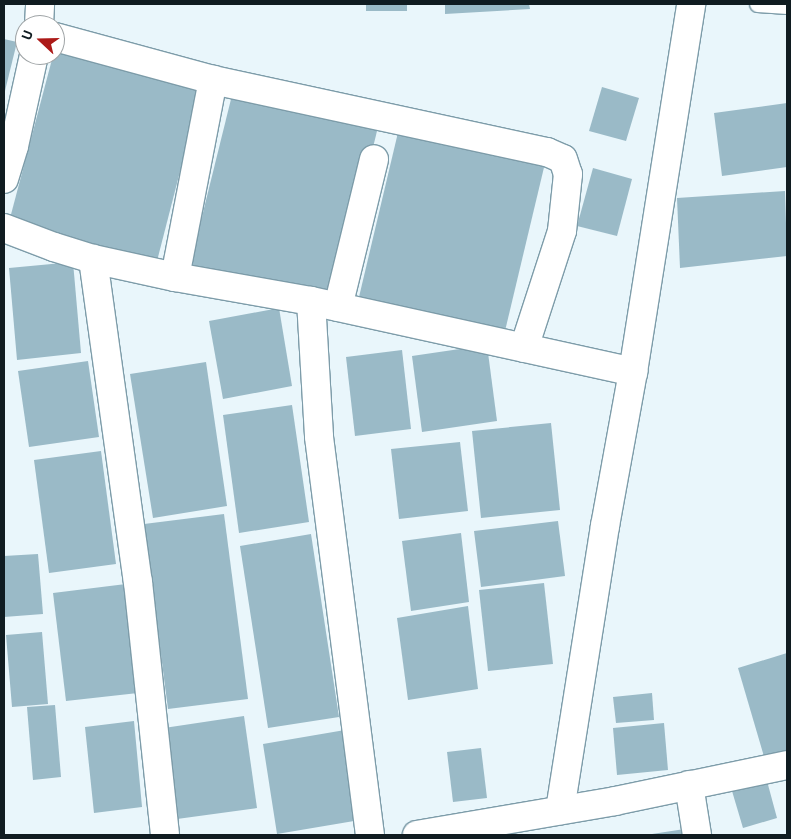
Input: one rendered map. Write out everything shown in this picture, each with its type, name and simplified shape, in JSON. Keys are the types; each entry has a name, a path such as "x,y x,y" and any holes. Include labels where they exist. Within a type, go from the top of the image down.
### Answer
{"street":[{"path":"560,810 604,526 633,372 691,4"},
{"path":"65,40 213,80 547,152 563,159 568,174 562,231 548,279 524,348"},
{"path":"4,179 14,146 32,65"},
{"path":"175,277 213,80"},
{"path":"338,307 374,159"},
{"path":"4,228 93,259 175,277 311,301 633,372"},
{"path":"93,259 138,582 165,835"},
{"path":"311,301 319,437 370,835"},
{"path":"417,835 464,832 560,810 787,765"},
{"path":"689,785 697,835"}],"lane":[{"path":"758,4 787,6"}],"building":[{"path":"366,4 407,4 407,11 366,11"},
{"path":"445,4 529,4 530,9 445,14"},
{"path":"4,39 15,42 15,50 4,95"},
{"path":"65,51 202,86 157,261 9,222 51,65 65,65"},
{"path":"234,87 379,123 335,301 190,265"},
{"path":"602,87 639,98 626,141 589,131"},
{"path":"787,103 787,167 722,176 714,113"},
{"path":"400,124 546,159 505,331 359,297"},
{"path":"593,168 632,179 617,236 577,226"},
{"path":"785,191 787,256 680,268 677,198"},
{"path":"73,262 81,353 17,360 9,268"},
{"path":"279,308 292,386 223,399 209,321"},
{"path":"487,345 497,421 422,432 412,356"},
{"path":"402,350 411,429 355,436 346,357"},
{"path":"88,361 99,437 29,447 18,371"},
{"path":"206,362 227,506 153,518 130,374"},
{"path":"292,405 309,522 239,533 223,415"},
{"path":"551,423 560,510 481,518 472,431"},
{"path":"460,442 468,511 399,519 391,449"},
{"path":"101,451 116,564 49,573 34,460"},
{"path":"224,514 248,699 168,709 144,524"},
{"path":"558,521 565,576 481,587 474,531"},
{"path":"461,533 469,602 411,611 402,541"},
{"path":"311,534 339,717 268,728 240,546"},
{"path":"38,554 43,614 4,617 4,556"},
{"path":"544,583 553,664 488,671 479,590"},
{"path":"126,584 138,693 66,701 53,593"},
{"path":"468,606 478,689 408,700 397,618"},
{"path":"42,632 48,704 12,707 6,635"},
{"path":"787,653 787,754 765,760 738,668"},
{"path":"652,693 654,720 616,723 613,697"},
{"path":"55,705 61,777 33,780 27,707"},
{"path":"244,716 257,808 177,819 164,728"},
{"path":"134,721 142,807 94,813 85,727"},
{"path":"664,723 668,770 617,775 613,728"},
{"path":"345,730 360,820 277,834 263,744"},
{"path":"481,748 487,798 453,802 447,752"},
{"path":"767,781 777,818 743,828 732,791"},
{"path":"691,828 692,835 652,835 652,834"}]}
